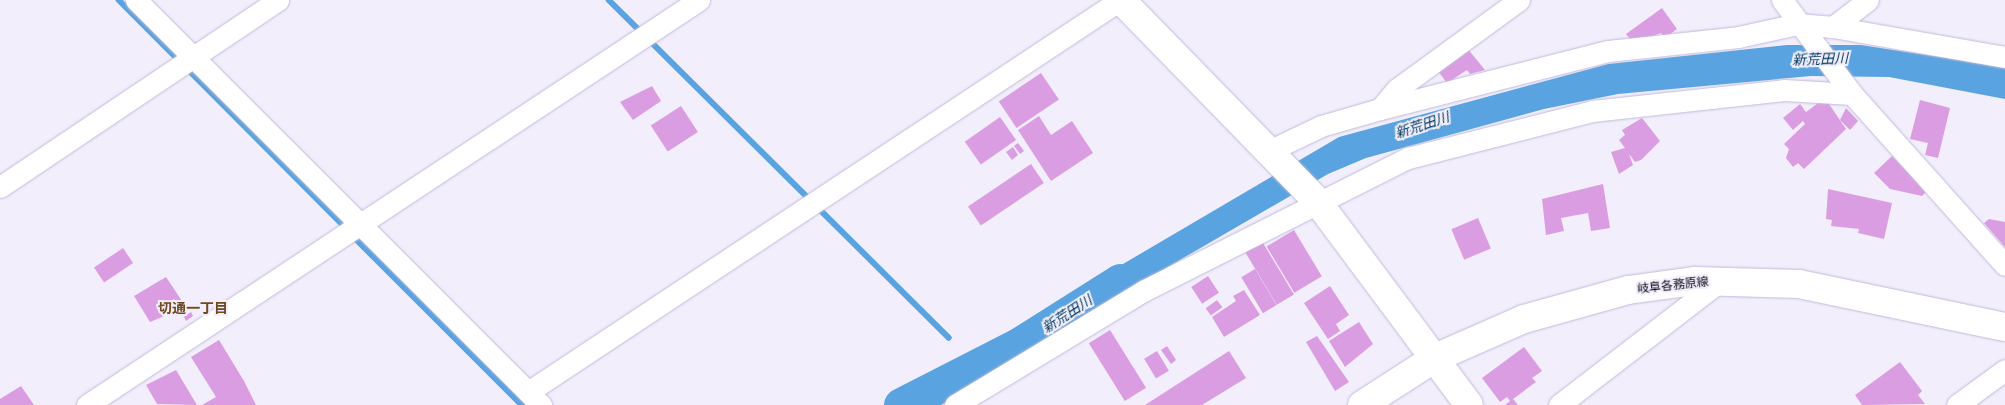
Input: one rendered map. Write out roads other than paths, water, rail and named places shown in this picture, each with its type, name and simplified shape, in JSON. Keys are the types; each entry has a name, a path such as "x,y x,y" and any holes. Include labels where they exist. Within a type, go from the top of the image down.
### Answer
{"main road":[{"path":"1121,0 1275,154 1313,196 1469,405"},
{"name":"岐阜各務原線","path":"1362,405 1435,358 1471,340 1576,302 1628,290 1719,282 1799,284 2005,327"}],"street":[{"path":"136,0 534,398 1121,0"},
{"path":"0,187 278,0"},
{"path":"87,405 699,0"},
{"path":"1380,110 1397,89 1519,0"},
{"path":"1782,0 1847,88 2005,265"},
{"path":"1833,27 1868,0"},
{"path":"1275,154 1321,126 1608,51 1738,37 1805,33 1833,27 2005,56"},
{"path":"955,405 1143,291 1313,196 1408,158 1592,111 1784,90 1847,88"},
{"path":"1559,405 1719,282"},
{"path":"1957,405 2005,370"}],"water":[{"path":"1787,45 1861,45 2005,67 2005,99 1889,77 1811,76 1618,94 1544,109 1366,158 1328,174 1085,315 1072,294 1339,137 1608,64"}],"waterway":[{"path":"119,0 346,228"},
{"path":"609,0 949,338"},
{"path":"352,235 522,405"},
{"name":"新荒田川","path":"901,405 1020,344 1120,281"}],"district":[{"name":"切通一丁目","path":"193,308"}]}
